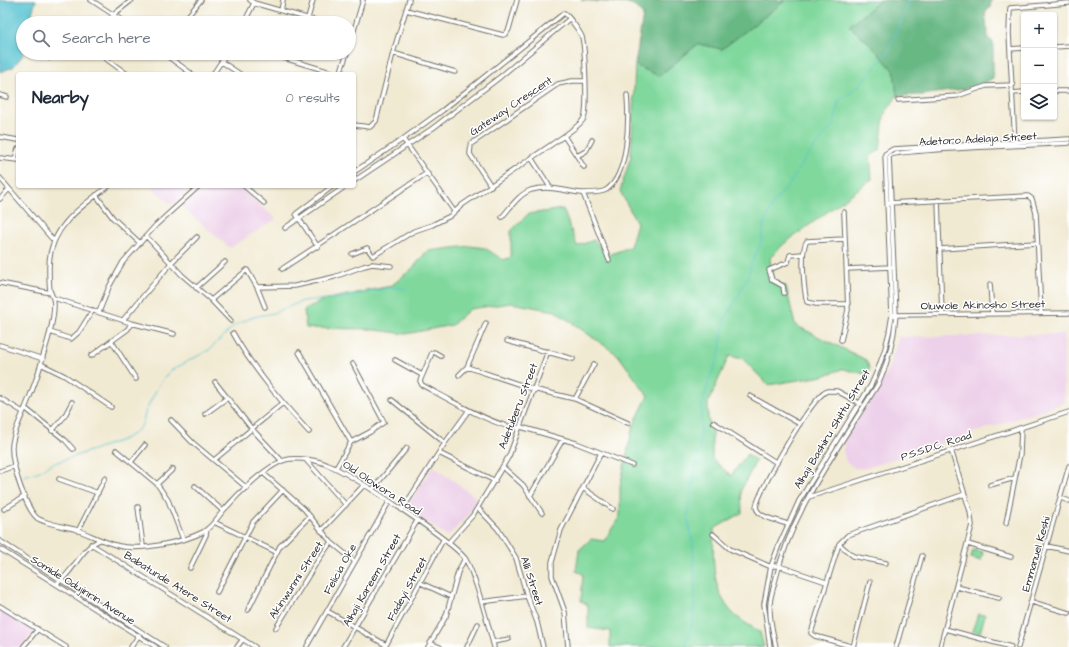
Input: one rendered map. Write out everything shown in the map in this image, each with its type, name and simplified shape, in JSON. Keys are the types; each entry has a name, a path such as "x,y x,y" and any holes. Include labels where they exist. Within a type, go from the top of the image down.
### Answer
{"street":[{"path":"91,0 113,15 132,0"},
{"path":"188,16 201,0"},
{"path":"250,0 254,3 301,16"},
{"path":"280,10 284,0"},
{"path":"309,16 313,0"},
{"path":"356,24 363,0"},
{"path":"356,125 370,127 376,121 408,0"},
{"path":"406,10 502,35 506,34 509,29 517,0"},
{"path":"248,16 254,3"},
{"path":"1015,146 1010,49 1010,8 1069,3"},
{"path":"352,254 367,248 373,256 414,231 443,220 564,136 584,118 586,105 582,36 566,14 561,15 495,69 403,139 356,171"},
{"path":"356,180 407,145 500,77 569,19"},
{"path":"1057,47 1069,46"},
{"path":"1010,49 1021,48"},
{"path":"393,53 455,72"},
{"path":"108,60 124,72"},
{"path":"173,60 189,72"},
{"path":"291,60 332,72"},
{"path":"340,72 344,60"},
{"path":"214,72 222,62 237,72"},
{"path":"495,69 500,77"},
{"name":"Gateway Crescent","path":"491,186 470,154 471,144 558,84 572,81 584,81"},
{"path":"898,100 957,96 989,86 1013,84"},
{"path":"1057,91 1069,91"},
{"path":"1013,93 1021,92"},
{"path":"0,95 7,97"},
{"path":"502,217 523,194 530,191 550,187 583,193 604,191 619,174 625,145 627,95"},
{"path":"564,136 584,167"},
{"path":"0,137 16,140"},
{"path":"403,139 454,211"},
{"path":"889,154 894,149 1069,139"},
{"path":"577,156 586,151 592,140"},
{"name":"Adetoro Adelaja Street","path":"889,154 922,150 1069,143"},
{"name":"Alhaji Bashiru Shittu Street","path":"770,647 764,604 771,566 787,524 803,495 860,404 880,368 889,336 892,315 892,203 889,154"},
{"name":"Alhaji Bashiru Shittu Street","path":"776,647 769,611 770,603 779,566 794,526 809,497 878,384 888,363 894,340 896,315 884,160 889,154"},
{"path":"0,158 16,159"},
{"path":"532,158 550,187"},
{"path":"282,269 427,173"},
{"path":"0,178 53,240"},
{"path":"106,188 76,211 53,240 49,266 51,293 54,298 131,323 174,334"},
{"path":"99,312 118,269 146,236 197,188"},
{"path":"246,188 264,203"},
{"path":"318,246 296,215 297,212 327,188 333,195"},
{"path":"285,228 343,188"},
{"path":"0,199 9,189"},
{"path":"583,193 609,260"},
{"path":"96,195 113,218 140,243"},
{"path":"887,203 1028,196 1032,198 1036,213 1041,313"},
{"path":"938,200 942,314"},
{"path":"841,340 848,315 844,212"},
{"path":"146,236 196,288 212,300 231,321"},
{"path":"123,320 172,262 197,237"},
{"path":"845,238 807,241 804,246 803,254 807,302 816,304 848,304"},
{"path":"940,249 1037,243"},
{"path":"784,293 783,286 772,280 769,270 788,262 790,255 803,254"},
{"path":"196,288 225,262"},
{"path":"257,287 295,286 334,277 372,264 391,266"},
{"path":"847,269 892,266"},
{"path":"212,300 246,270 249,271 265,307"},
{"path":"0,283 51,293"},
{"path":"990,284 992,313"},
{"name":"Old Olowora Road","path":"54,298 50,332 43,359 13,441 14,466 25,496 39,519 78,531 100,540 127,547 143,546 183,539 207,529 223,511 263,473 282,461 289,459 323,463 336,468 402,510 448,543 465,558 481,602 493,645"},
{"path":"50,332 71,339 79,332 93,310"},
{"name":"Oluwole Akinosho Street","path":"892,315 1069,313"},
{"path":"91,356 128,329 131,323"},
{"path":"460,375 467,367 486,323"},
{"path":"233,333 242,350 283,403 309,432"},
{"path":"508,341 573,359"},
{"path":"112,342 136,379"},
{"path":"0,345 43,359"},
{"name":"Adetuberu Street","path":"448,543 478,508 503,467 521,427 533,389 548,351"},
{"path":"299,352 351,442"},
{"path":"442,356 434,352 432,353 422,375 421,384 469,410 511,427 521,427 563,439 632,465"},
{"path":"395,360 422,375"},
{"path":"41,364 65,376 111,407"},
{"path":"336,468 351,442 370,432 384,422 353,364"},
{"path":"575,399 594,364"},
{"path":"467,367 533,389 575,399 628,423"},
{"path":"215,382 252,429 282,461"},
{"path":"787,524 762,515 758,512 756,507 766,482 800,424 816,400 827,391 837,391 865,406"},
{"path":"750,396 800,424"},
{"path":"0,398 23,412"},
{"path":"205,414 227,398"},
{"path":"392,400 445,443"},
{"path":"52,431 64,417 72,402"},
{"path":"214,460 283,403"},
{"path":"25,408 65,440 73,449"},
{"path":"402,510 445,443 469,410"},
{"name":"P.S.S.D.C. Road","path":"809,497 1069,412"},
{"path":"171,420 192,442 248,488"},
{"path":"713,422 777,463"},
{"path":"1006,523 1020,454 1020,428"},
{"path":"530,496 563,439"},
{"path":"131,462 145,445"},
{"path":"372,490 407,448"},
{"path":"116,450 157,484 168,500 183,539"},
{"path":"940,647 957,587 972,525 965,494 951,450"},
{"path":"439,453 495,481"},
{"path":"568,647 565,612 552,576 552,562 560,530 601,453"},
{"path":"306,460 346,505"},
{"path":"0,471 14,466"},
{"name":"Emmanuel Keshi","path":"1018,647 1032,602 1069,466"},
{"path":"503,467 518,480 542,513"},
{"path":"157,484 173,469"},
{"path":"263,473 310,516 331,542 354,561"},
{"path":"78,531 105,478"},
{"path":"990,485 1015,478"},
{"path":"59,479 98,493"},
{"path":"322,531 364,485"},
{"path":"195,486 223,511"},
{"path":"582,488 613,509"},
{"path":"217,592 256,518 283,490"},
{"path":"870,582 853,647 815,636 812,633 826,582 839,544 848,535 965,494"},
{"path":"803,495 809,497"},
{"path":"4,509 25,496"},
{"path":"1060,498 1069,501"},
{"name":"Felicia Oke","path":"307,646 354,561 389,502"},
{"path":"138,507 143,546"},
{"name":"Alli Street","path":"478,508 495,525 516,558 526,596 537,622 543,647"},
{"path":"248,610 276,552 286,539 310,516"},
{"name":"Alhaji Kareem Street","path":"343,647 417,521"},
{"path":"214,522 276,552"},
{"path":"190,568 206,535 207,529"},
{"path":"713,534 730,549 771,566 779,566 826,582"},
{"path":"0,540 62,579 140,634 165,647"},
{"path":"56,584 62,579 91,544 100,540"},
{"name":"Fadeyi Street","path":"386,646 443,540"},
{"name":"Akinwunmi Street","path":"276,628 331,542"},
{"name":"Babatunde Atere Street","path":"91,544 255,647"},
{"path":"839,544 853,556 886,564"},
{"path":"968,544 1011,557"},
{"path":"1047,546 1069,551"},
{"name":"Somide Odujinrin Avenue","path":"0,549 140,634 156,647"},
{"path":"896,647 922,556"},
{"path":"440,647 429,645 446,616 458,572 465,558"},
{"path":"421,583 451,597"},
{"path":"957,587 999,598"},
{"path":"481,602 526,596"},
{"path":"1032,602 1069,613"},
{"path":"0,606 66,647"},
{"path":"327,611 386,646"},
{"path":"467,647 478,624"},
{"path":"23,647 38,629"},
{"path":"945,629 1011,647"},
{"path":"131,647 140,634"},
{"path":"237,647 243,639"},
{"path":"493,645 509,639"}],"shaded area":[{"path":"152,188 191,188 173,205"},
{"path":"201,188 240,188 276,219 230,248 182,207"},
{"path":"1064,334 1064,403 863,469 855,468 846,462 843,450 846,439 887,373 899,337"},
{"path":"433,466 477,498 469,514 447,537 407,507"},
{"path":"0,609 35,630 22,647 0,647"}],"green space":[{"path":"581,0 786,0 722,49 698,44 659,76 635,65 643,15 632,4"},
{"path":"786,0 881,0 849,26 868,42 894,71 897,96 884,115 880,150 870,156 872,179 785,243 770,258 773,282 786,286 795,325 866,360 870,369 865,374 843,369 823,376 768,385 743,359 729,356 708,403 708,419 712,428 712,459 731,476 747,454 756,461 741,490 742,513 714,529 713,550 714,571 719,592 730,610 736,616 760,632 764,647 610,647 610,631 588,628 588,605 581,601 583,574 576,571 579,550 591,539 604,541 620,516 620,486 633,426 648,396 618,355 555,311 511,303 470,309 452,325 406,334 367,329 306,328 304,310 323,300 391,286 413,268 427,251 470,246 485,248 503,260 511,257 511,231 528,214 563,209 577,246 594,240 608,255 630,247 637,223 620,191 631,156 635,65 659,76 698,44 722,49"},
{"path":"881,0 991,0 990,8 985,12 988,38 993,42 993,78 978,87 922,95 897,96 894,71 868,42 849,26"},
{"path":"973,550 983,552 981,561 971,558"},
{"path":"978,614 985,615 980,633 972,631"}],"water":[{"path":"0,0 36,0 31,16 16,16 16,60 19,60 13,67 0,72"}],"waterway":[{"path":"685,647 691,629 695,598 693,543 687,516 700,443 702,409 709,379 719,357 724,322 749,275 751,264 762,241 764,224 773,203 789,185 805,159 834,124 839,100 855,90 888,52 910,0"},
{"path":"24,476 40,471 52,464 122,440 135,433 142,425 146,410 160,383 170,371 209,350 235,325 253,317 273,313 303,301 342,298 392,287 406,289"}]}
